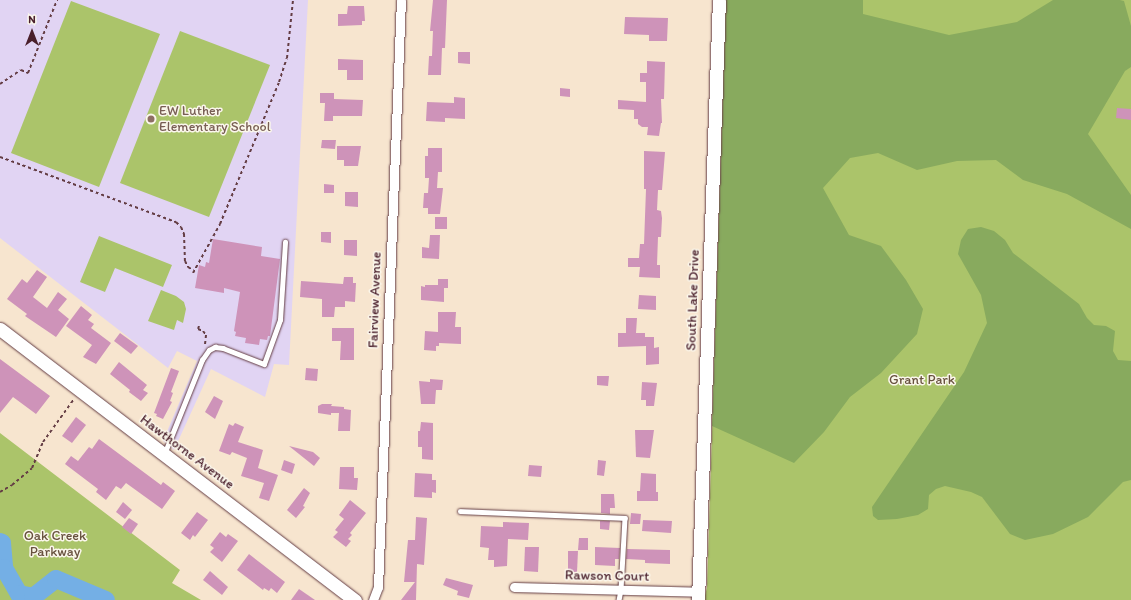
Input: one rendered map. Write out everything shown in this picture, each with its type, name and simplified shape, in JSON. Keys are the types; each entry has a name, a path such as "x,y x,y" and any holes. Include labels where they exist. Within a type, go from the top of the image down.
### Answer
{"street":[{"name":"Fairview Avenue","path":"373,600 378,587 401,0"},
{"name":"South Lake Drive","path":"698,596 719,0"},
{"name":"Hawthorne Avenue","path":"0,329 356,600"},
{"name":"Rawson Court","path":"514,587 621,590 698,596"}],"lane":[{"path":"164,454 205,354 215,347 223,348 264,364 280,320 285,242"},
{"path":"460,511 625,518 621,590 619,600"}],"path":[{"path":"0,84 21,70 28,73 57,0"},
{"path":"0,157 176,222 182,227 184,234 185,260 188,267 193,272 220,224 279,82 287,58 293,0"},
{"path":"199,326 198,329 203,331 206,335 202,360"},
{"path":"0,492 12,485 32,468 43,442 76,396"}],"shaded area":[{"name":"EW Luther Elementary School","path":"0,0 308,0 289,365 274,364 265,397 211,369 174,450 163,441 197,361 177,351 168,368 0,238"}],"green space":[{"name":"Grant Park","path":"726,0 1131,0 1131,600 704,600 707,587"},
{"path":"726,0 863,0 863,14 949,35 1017,22 1053,0 1120,0 1124,1 1131,26 1131,67 1125,71 1088,134 1131,195 1131,229 1067,194 1023,180 996,160 957,161 917,170 878,153 850,158 823,188 849,235 881,246 906,280 923,309 917,334 881,373 850,397 824,432 794,463 712,426"},
{"path":"71,1 160,34 99,187 11,153"},
{"path":"180,31 270,65 209,217 120,183"},
{"path":"981,227 994,231 1005,240 1013,253 1079,304 1087,318 1094,325 1106,326 1115,331 1113,351 1118,360 1131,361 1131,480 1123,482 1088,517 1053,534 1025,540 1010,534 982,497 971,492 945,486 936,489 929,495 928,509 918,515 897,519 878,520 873,516 872,507 964,372 987,323 981,295 958,254 961,240 968,229"},
{"path":"99,236 172,265 163,287 115,268 105,292 80,282"},
{"path":"161,290 176,296 184,302 186,309 183,323 177,320 174,330 148,321"},
{"name":"Oak Creek Parkway","path":"0,433 180,570 172,583 201,600 0,600"}],"building":[{"path":"433,0 447,0 445,48 442,48 441,75 428,75 429,56 432,56 433,31 430,31"},
{"path":"348,6 364,6 365,21 362,21 362,25 338,26 338,14 347,14"},
{"path":"625,17 668,18 667,41 649,41 649,35 624,34"},
{"path":"458,52 470,52 470,64 458,63"},
{"path":"338,59 363,60 363,80 347,80 347,70 338,70"},
{"path":"647,61 665,62 664,99 661,99 662,123 659,136 647,135 648,127 642,127 638,124 638,119 634,119 634,110 618,109 618,100 646,102 646,82 640,82 640,73 647,73"},
{"path":"560,88 570,89 570,97 560,96"},
{"path":"320,93 334,93 334,99 363,100 362,116 333,116 333,121 324,121 325,103 320,103"},
{"path":"454,97 465,98 465,119 445,118 445,122 426,121 427,102 454,103"},
{"path":"1117,108 1131,109 1131,120 1116,118"},
{"path":"322,140 336,140 335,149 321,148"},
{"path":"337,146 361,146 358,166 344,166 344,160 337,160"},
{"path":"428,148 442,148 442,172 438,172 437,188 443,188 440,214 428,214 428,208 423,208 424,193 428,193 429,178 425,178 425,156 428,156"},
{"path":"644,151 665,152 662,190 658,190 657,210 661,211 662,218 661,237 658,237 657,265 660,265 660,278 639,277 640,267 628,267 628,258 639,258 640,244 644,244 646,189 644,189"},
{"path":"324,184 334,185 334,193 324,193"},
{"path":"345,192 358,192 358,207 345,206"},
{"path":"435,217 447,217 447,229 435,229"},
{"path":"321,232 331,232 331,243 321,242"},
{"path":"430,235 440,235 439,259 422,258 422,247 429,248"},
{"path":"213,239 262,247 261,256 280,259 270,336 268,336 267,340 260,339 259,345 245,343 246,338 235,336 236,332 234,331 240,292 224,288 224,293 195,288 199,265 205,267 206,262 209,263"},
{"path":"344,240 357,240 357,256 344,255"},
{"path":"37,270 47,277 33,297 47,308 58,292 67,299 58,310 69,319 56,337 25,316 27,314 7,299 22,279 27,283"},
{"path":"344,277 353,277 353,283 356,283 355,302 345,301 345,307 335,307 334,317 322,317 322,299 300,297 301,281 343,284"},
{"path":"438,279 448,279 448,288 444,288 444,302 421,300 421,286 425,287 425,285 438,285"},
{"path":"639,295 656,296 656,310 638,309"},
{"path":"81,306 92,315 88,320 94,324 91,328 111,343 96,364 83,357 92,345 66,326"},
{"path":"438,312 456,312 455,327 461,327 461,344 439,343 439,346 436,346 436,351 424,350 425,331 438,332"},
{"path":"626,318 637,318 636,333 645,333 645,337 654,337 654,348 659,347 659,364 646,365 646,346 618,347 618,333 626,333"},
{"path":"332,328 354,328 354,360 340,360 341,341 332,341"},
{"path":"120,333 138,346 131,354 114,341"},
{"path":"0,359 50,396 36,414 13,397 0,413"},
{"path":"119,362 147,385 143,390 148,393 141,401 110,374"},
{"path":"171,368 179,371 171,392 173,393 170,401 172,402 163,419 156,416 157,414 154,413"},
{"path":"306,368 318,369 317,381 305,380"},
{"path":"597,376 609,376 608,386 597,385"},
{"path":"430,379 443,380 442,390 436,390 435,404 421,404 419,381 430,382"},
{"path":"642,382 657,383 654,406 646,406 646,400 641,400"},
{"path":"214,396 223,401 215,419 205,412"},
{"path":"322,404 332,404 331,406 344,407 344,409 351,410 350,431 338,431 339,413 331,413 331,415 318,413 318,406"},
{"path":"76,417 86,425 72,443 62,436"},
{"path":"421,422 433,423 433,460 422,459 422,447 418,447 418,431 420,431"},
{"path":"235,423 244,427 238,442 263,450 258,468 278,475 269,501 259,498 264,483 241,476 247,458 232,452 230,455 219,451 229,424 233,426"},
{"path":"635,430 654,430 650,458 636,457"},
{"path":"99,439 161,485 163,482 175,491 162,509 126,483 121,489 116,486 106,500 96,492 98,489 65,464 71,456 78,461 89,447 92,449"},
{"path":"289,446 313,452 320,458 314,466"},
{"path":"284,460 295,464 292,474 281,470"},
{"path":"598,460 606,461 604,476 597,475"},
{"path":"529,465 542,466 541,477 528,476"},
{"path":"340,467 354,467 354,478 358,478 357,490 339,489"},
{"path":"415,473 432,474 432,480 436,480 436,493 432,492 432,498 414,497"},
{"path":"641,473 656,474 656,492 658,492 658,501 637,501 637,491 640,491"},
{"path":"304,488 310,493 303,506 305,507 296,518 287,510"},
{"path":"601,494 614,494 615,508 610,508 610,514 601,513"},
{"path":"350,500 366,513 350,533 352,535 348,539 351,541 346,547 333,537 338,532 335,530 344,519 339,515"},
{"path":"123,502 132,510 125,519 116,512"},
{"path":"197,512 208,520 195,537 193,535 190,540 181,533"},
{"path":"631,513 641,514 640,524 630,524"},
{"path":"416,517 427,518 424,565 417,564 416,600 401,600 415,582 404,582 408,540 415,540"},
{"path":"129,518 138,524 131,534 122,527"},
{"path":"643,520 672,521 671,533 642,531"},
{"path":"600,521 610,521 609,530 600,529"},
{"path":"503,522 529,523 528,540 508,539 507,566 494,567 494,560 488,560 489,548 480,547 481,526 503,527"},
{"path":"220,532 226,537 228,534 238,541 222,562 210,552 214,548 210,545"},
{"path":"579,538 588,538 588,550 578,550"},
{"path":"525,547 539,547 538,572 524,571"},
{"path":"595,547 620,548 619,559 615,559 615,566 595,565"},
{"path":"627,549 670,550 670,564 645,563 645,560 626,559"},
{"path":"568,551 578,551 577,572 568,572"},
{"path":"249,554 285,582 277,593 271,588 269,591 264,588 263,590 237,570"},
{"path":"210,571 228,587 222,595 203,580"},
{"path":"446,578 473,585 469,598 457,595 458,591 443,585"},
{"path":"299,589 315,600 291,600"}],"waterway":[{"path":"0,542 2,543 4,568 19,594 33,597 56,579 106,600"}],"place":[{"name":"EW Luther Elementary School","path":"151,119"}]}
